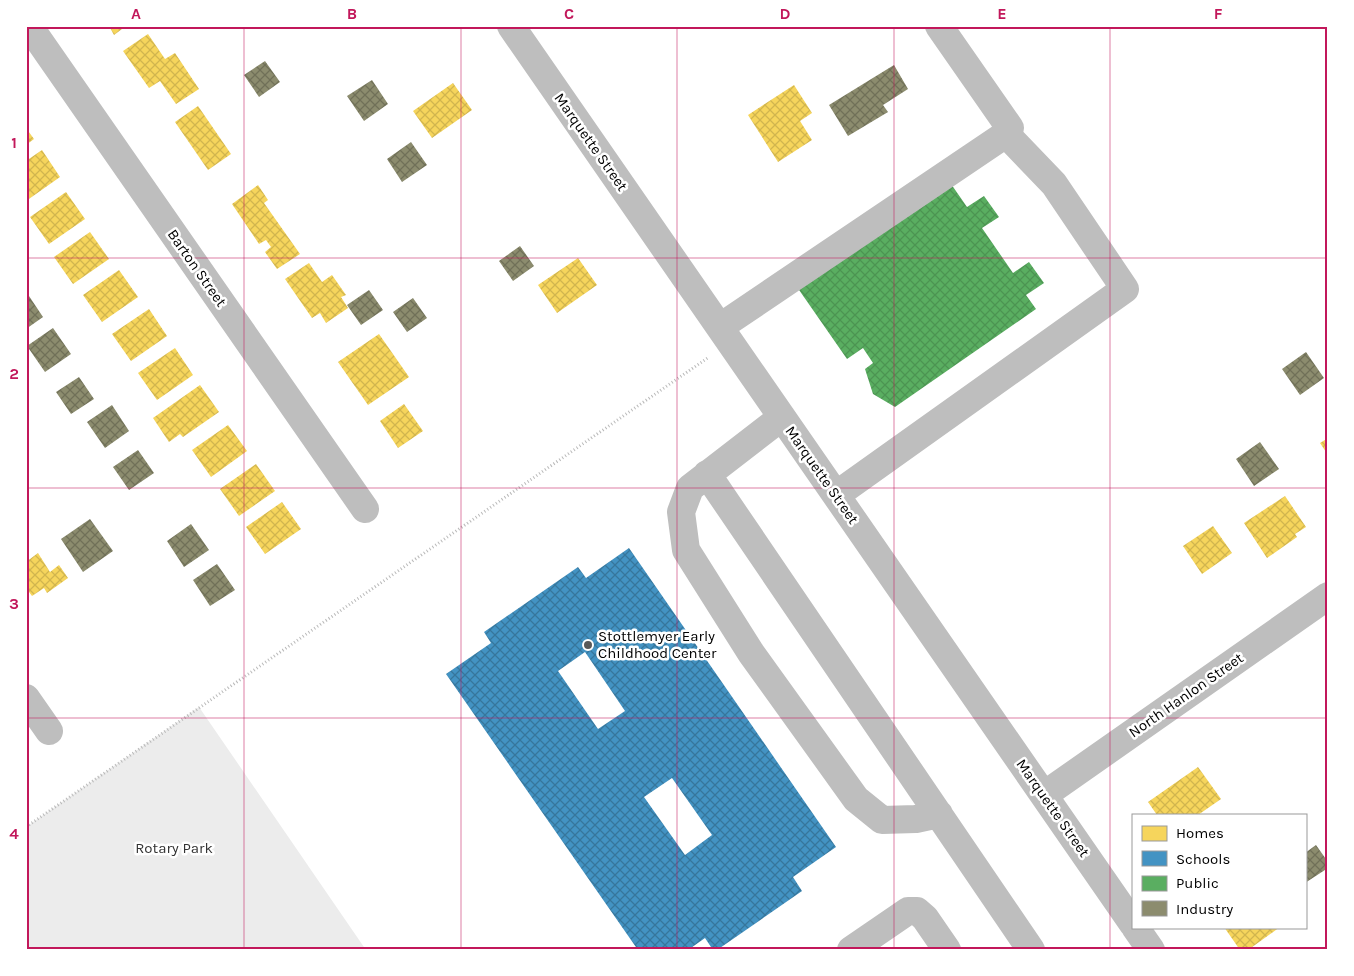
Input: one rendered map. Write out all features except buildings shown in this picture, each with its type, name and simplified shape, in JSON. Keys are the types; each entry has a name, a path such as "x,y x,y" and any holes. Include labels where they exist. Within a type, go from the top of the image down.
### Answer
{"street":[{"name":"Barton Street","path":"29,26 365,510"},
{"name":"Marquette Street","path":"511,26 1044,795 1132,927"},
{"path":"720,327 1006,134 1010,128 939,26"},
{"path":"836,495 1125,289 1054,184 1006,134"},
{"path":"782,417 690,488 681,512 686,550 751,653 856,799 882,820 916,820 939,814"},
{"path":"707,474 1032,950"},
{"name":"North Hanlon Street","path":"1044,795 1328,596"},
{"path":"26,698 49,731"},
{"path":"851,950 908,911 917,911 925,918 947,950"},
{"name":"Marquette Street","path":"1133,928 1140,939"}],"path":[{"path":"26,827 714,354"}],"green space":[{"name":"Rotary Park","path":"199,707 366,950 26,950 26,827"}],"place":[{"name":"Stottlemyer Early Childhood Center","path":"588,645"}]}
